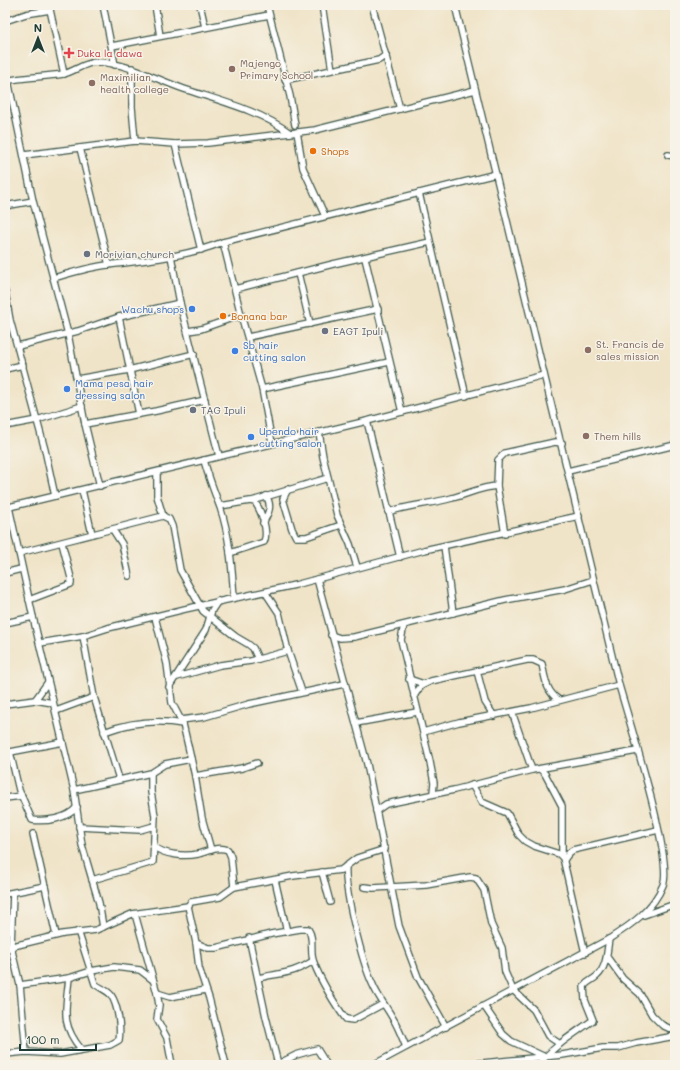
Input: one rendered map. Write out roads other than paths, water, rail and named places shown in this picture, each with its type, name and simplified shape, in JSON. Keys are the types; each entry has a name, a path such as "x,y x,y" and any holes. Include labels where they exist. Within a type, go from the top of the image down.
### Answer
{"street":[{"path":"103,5 115,65"},
{"path":"155,5 160,36"},
{"path":"200,5 205,27"},
{"path":"267,5 295,124"},
{"path":"322,5 332,70"},
{"path":"372,5 400,109"},
{"path":"455,5 544,376 562,443 593,580 658,830 665,863 665,877 663,885 644,915"},
{"path":"5,22 50,7 64,74"},
{"path":"112,46 269,15"},
{"path":"285,80 379,60 386,55"},
{"path":"379,60 389,64"},
{"path":"100,486 85,424 68,334 33,201 7,81 64,74 94,62 132,68 176,86 264,116 290,133"},
{"path":"132,68 132,107 135,141"},
{"path":"24,155 135,141 175,144 208,143 315,130 475,90"},
{"path":"297,132 303,168 325,216"},
{"path":"175,144 201,250"},
{"path":"80,148 109,265"},
{"path":"668,155 675,156"},
{"path":"53,278 109,265 133,263 201,250 222,242 496,174"},
{"path":"419,193 466,396"},
{"path":"5,206 33,201"},
{"path":"222,242 262,389 272,444"},
{"path":"236,289 430,242"},
{"path":"171,256 180,303 219,456"},
{"path":"365,258 402,412"},
{"path":"298,273 310,324"},
{"path":"5,292 7,316 18,346 55,496"},
{"path":"18,346 68,334 119,317 180,303"},
{"path":"248,337 378,308"},
{"path":"188,331 201,329 241,315"},
{"path":"119,317 139,414"},
{"path":"77,379 129,370 194,354"},
{"path":"262,389 389,362"},
{"path":"5,369 23,366"},
{"path":"103,928 99,903 82,845 74,790 56,711 7,507 100,486 544,376"},
{"path":"85,424 205,400"},
{"path":"5,426 36,420 82,406"},
{"path":"366,421 400,557"},
{"path":"319,432 328,478 341,525 350,544 357,567"},
{"path":"505,534 497,486 497,463 505,454 555,442 562,443"},
{"path":"568,471 675,445"},
{"path":"204,460 211,486 220,506 230,553 234,598"},
{"path":"157,472 156,494 164,516 169,519 172,526 182,574 201,605 203,611 253,648 258,659"},
{"path":"220,506 252,501 328,478"},
{"path":"388,512 408,506 450,499 487,487 497,486"},
{"path":"288,489 283,499 296,537 306,537 341,525"},
{"path":"82,490 92,534"},
{"path":"263,524 270,507 270,501 266,496"},
{"path":"230,553 264,542 265,532 263,524 256,504 252,501"},
{"path":"19,554 164,516"},
{"path":"40,643 83,636 108,628 201,605 265,592 317,579 357,567 579,516"},
{"path":"114,530 122,544 129,576"},
{"path":"29,600 71,584 71,578 62,543"},
{"path":"444,546 454,613"},
{"path":"5,573 22,569"},
{"path":"317,579 344,684 367,764 399,926 407,952 428,996 446,1027"},
{"path":"331,635 346,638 565,588 593,580"},
{"path":"265,592 279,613 288,650 302,692"},
{"path":"169,688 206,630 210,617 218,601"},
{"path":"5,623 33,617"},
{"path":"156,617 167,664 172,703 182,722 210,850"},
{"path":"404,625 401,637 434,783 433,793"},
{"path":"392,628 401,637"},
{"path":"83,636 94,697 119,779"},
{"path":"177,677 220,665 258,659 288,650"},
{"path":"410,679 424,684 477,670 533,660 542,664 547,687 559,700"},
{"path":"477,670 485,702 494,716"},
{"path":"34,700 48,682"},
{"path":"104,732 122,726 149,721 182,722 302,692 344,684"},
{"path":"414,696 424,684"},
{"path":"423,732 459,722 512,712 619,684"},
{"path":"56,711 94,697"},
{"path":"5,704 34,700 53,703"},
{"path":"356,723 417,712"},
{"path":"512,712 532,770"},
{"path":"63,742 7,752 32,820 44,820 69,815 77,807"},
{"path":"376,811 386,804 532,770 637,751"},
{"path":"74,790 151,773 165,764 190,758"},
{"path":"195,776 242,768 257,763"},
{"path":"540,769 545,774 553,792 561,804 563,821 560,844 585,953"},
{"path":"92,880 152,863 154,860 153,846 155,816 151,792 151,773"},
{"path":"472,785 482,802 507,813 519,835 525,841 563,858"},
{"path":"5,798 22,796"},
{"path":"79,827 140,830 154,826"},
{"path":"563,858 574,850 658,830"},
{"path":"33,834 56,935"},
{"path":"153,846 158,850 187,855 222,848 228,850 231,856 234,887"},
{"path":"8,948 56,935 103,928 127,916 135,914 188,906 191,902 220,897 234,887 341,870 357,858 385,849"},
{"path":"346,866 350,899 365,966 383,1004 393,1018 406,1048"},
{"path":"322,872 330,902"},
{"path":"364,887 373,888 426,885 470,877 478,880 484,890 491,924 502,948 505,972 513,990 534,1010 551,1039 560,1044"},
{"path":"275,880 287,932"},
{"path":"5,894 45,886"},
{"path":"13,893 8,948 20,984 26,1052"},
{"path":"373,1065 585,953 609,939 644,915 675,904"},
{"path":"188,906 196,943 196,956 205,990 209,998 226,1065"},
{"path":"135,914 149,961 152,980 157,993 159,1005 157,1019 167,1038 172,1065"},
{"path":"196,943 208,948 216,948 249,938 300,929 309,931 311,936 313,961 338,1009 346,1019 353,1020 383,1004"},
{"path":"5,1054 26,1052 52,1054 110,1045 115,1043 120,1035 115,1004 111,996 95,984 78,931"},
{"path":"249,938 277,1064 296,1055 317,1048 327,1065"},
{"path":"539,1065 546,1056 560,1044 593,1020 585,1000 584,987 599,974 607,957 609,939"},
{"path":"607,957 623,979 640,994 652,1015 662,1025 675,1031"},
{"path":"258,978 277,973 283,975 304,968 313,961"},
{"path":"20,984 69,978 91,971 114,967 140,970 152,980"},
{"path":"69,978 65,1016 66,1022 75,1041 81,1049"},
{"path":"157,993 170,997 205,990"},
{"path":"484,1006 503,1034 511,1041 546,1056"},
{"path":"462,1065 618,1048 636,1042 675,1036"},
{"path":"544,1065 546,1056"}],"place":[{"name":"Duka la dawa","path":"69,53"},
{"name":"Majengo Primary School","path":"232,69"},
{"name":"Maximilian health college","path":"92,83"},
{"name":"Shops","path":"313,151"},
{"name":"Morivian church","path":"87,254"},
{"name":"Wachu shops","path":"192,309"},
{"name":"Bonana bar","path":"223,316"},
{"name":"EAGT Ipuli","path":"325,331"},
{"name":"St. Francis de sales mission","path":"588,350"},
{"name":"Sb hair cutting salon","path":"235,351"},
{"name":"Mama pesa hair dressing salon","path":"67,389"},
{"name":"TAG Ipuli","path":"193,410"},
{"name":"Them hills","path":"586,436"},
{"name":"Upendo hair cutting salon","path":"251,437"}]}
